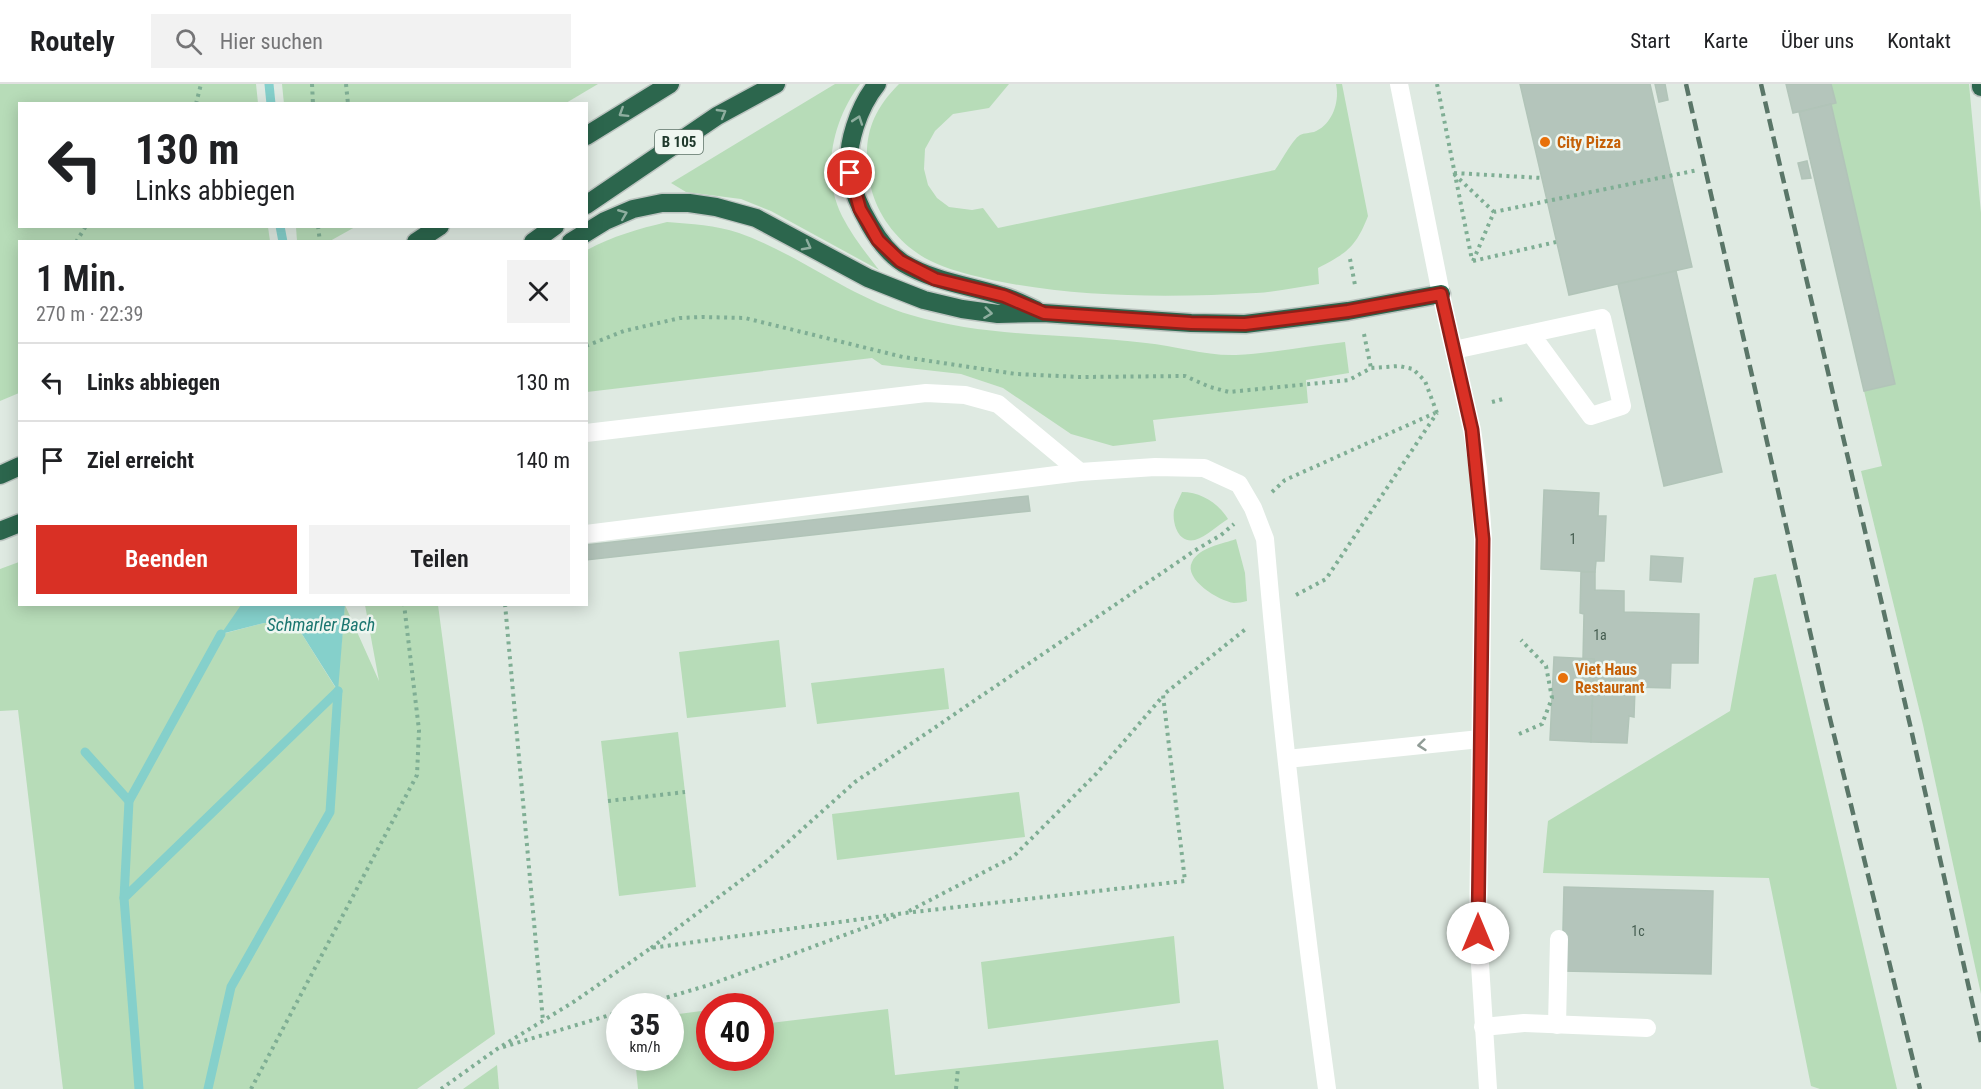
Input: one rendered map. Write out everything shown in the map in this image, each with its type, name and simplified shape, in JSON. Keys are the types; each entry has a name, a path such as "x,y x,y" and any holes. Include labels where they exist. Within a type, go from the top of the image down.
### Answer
{"highway":[{"name":"B 105","path":"588,204 717,116 776,84"},
{"path":"877,84 866,97 856,124 851,142 850,173 860,209 878,240 900,261 935,279 1004,296 1044,313"},
{"path":"588,135 664,86"},
{"path":"574,240 605,221 633,209 662,203 689,202 707,205 756,218 868,278 924,300 998,314 1044,313 1191,323 1245,324 1348,311 1441,294"},
{"path":"419,240 437,228"},
{"path":"536,240 552,228"},
{"path":"0,475 18,467"},
{"path":"0,531 18,524"}],"street":[{"path":"1399,84 1441,294 1472,430 1483,539 1478,933 1488,1089"},
{"path":"1454,350 1602,318 1622,406 1591,416 1531,334"},
{"path":"588,433 926,393 965,395 998,404 1080,472"},
{"path":"588,534 1080,472 1155,467 1204,468 1239,484 1253,508 1265,540 1307,942 1327,1089"},
{"path":"1287,759 1480,739"},
{"path":"1557,1025 1559,939"},
{"path":"1484,1027 1524,1023 1647,1028"}],"path":[{"path":"196,102 201,84"},
{"path":"312,84 313,102"},
{"path":"346,84 348,102"},
{"path":"1437,84 1473,261"},
{"path":"1494,212 1698,170"},
{"path":"1454,173 1542,178"},
{"path":"1454,173 1494,212"},
{"path":"1473,261 1494,212"},
{"path":"1473,261 1557,242"},
{"path":"588,345 635,329 680,318 745,318 903,357 1016,374 1080,377 1185,376 1210,387 1230,392 1349,380 1371,368 1399,366 1413,369 1425,381 1437,412"},
{"path":"441,1089 496,1049 575,1001 651,948 768,860 855,782 1194,551 1221,535 1285,480 1437,412"},
{"path":"682,993 905,913 1013,857 1096,774 1163,695 1271,608 1326,579 1437,412"},
{"path":"250,1089 417,775 419,730 404,606"},
{"path":"506,606 543,1021"},
{"path":"1519,734 1542,724 1552,698 1546,666 1521,640"},
{"path":"651,948 905,913 1185,880 1163,695"},
{"path":"608,801 685,792"},
{"path":"496,1049 606,1016"},
{"path":"956,1089 958,1068"}],"green space":[{"path":"0,84 256,84 258,102 18,102 18,228 268,228 270,240 18,240 18,393 0,401"},
{"path":"282,84 598,84 568,102 284,102"},
{"path":"835,84 860,84 842,114 836,131 831,166 836,200 850,230 879,270 771,211 741,199 686,192 671,183"},
{"path":"899,84 1009,84 989,108 953,114 935,131 925,149 924,169 928,185 937,198 949,207 972,210 983,208 998,228 1275,170 1297,138 1302,134 1314,132 1326,124 1336,105 1336,84 1342,84 1368,216 1355,242 1336,258 1318,268 1319,284 1280,291 1185,296 1076,292 1005,283 964,273 926,259 905,244 885,221 872,193 867,154 870,129 881,106"},
{"path":"1831,84 1969,84 1981,213 1981,994 1923,725 1861,471 1882,466 1864,391 1895,384 1831,104 1836,103"},
{"path":"667,222 730,230 782,252 866,298 911,315 940,322 998,331 1146,343 1225,355 1263,353 1345,342 1349,373 1306,380 1308,403 1153,420 1156,441 1113,446 1071,434 1003,388 961,374 882,365 872,358 588,392 588,250 646,227"},
{"path":"296,228 353,228 332,240 297,240"},
{"path":"1182,492 1196,494 1208,500 1228,519 1195,540 1184,539 1177,531 1174,515"},
{"path":"1236,539 1245,573 1247,601 1234,603 1204,588 1197,582 1191,569 1192,562 1200,553"},
{"path":"18,562 18,606 242,606 222,634 264,623 295,623 337,690 345,606 379,681 365,606 438,606 495,1034 417,1089 63,1089 18,710 0,711 0,569"},
{"path":"1776,574 1897,1089 1820,1089 1811,1086 1769,878 1543,873 1548,821 1730,711 1754,578"},
{"path":"779,640 786,707 687,718 679,652"},
{"path":"944,668 949,709 817,724 811,683"},
{"path":"678,732 696,887 619,896 601,741"},
{"path":"1019,792 1025,837 837,860 832,814"},
{"path":"1174,936 1180,1003 988,1029 981,962"},
{"path":"888,1009 895,1075 1218,1040 1224,1089 638,1089 636,1071 684,1071 684,1013 696,1012 696,1071 774,1071 774,1022"},
{"path":"497,1065 499,1089 463,1089"}],"water":[{"name":"Schmarler Bach","path":"240,606 345,606 338,691 295,623 264,623 221,634"}],"building":[{"path":"1520,84 1650,84 1692,267 1569,295"},
{"path":"1655,84 1665,84 1668,100 1659,102"},
{"path":"1786,84 1831,84 1836,103 1793,113"},
{"path":"1831,104 1895,384 1864,391 1799,112"},
{"path":"1807,161 1811,178 1802,179 1798,163"},
{"path":"1676,271 1722,472 1664,486 1618,284"},
{"path":"1544,490 1599,493 1598,516 1606,516 1604,561 1596,561 1595,572 1541,569"},
{"path":"1028,496 1030,511 588,560 588,545"},
{"path":"1651,556 1683,558 1681,582 1650,580"},
{"path":"1581,572 1595,572 1595,590 1624,591 1624,612 1699,614 1698,663 1671,663 1670,688 1593,686 1594,659 1583,659 1584,614 1580,613"},
{"path":"1554,657 1594,659 1591,742 1550,740"},
{"path":"1593,686 1635,688 1634,717 1629,716 1627,743 1591,742"},
{"path":"1564,887 1713,891 1711,974 1562,971"}],"waterway":[{"name":"Schmarler Bach","path":"269,84 271,102"},
{"name":"Schmarler Bach","path":"280,228 283,240"},
{"name":"Schmarler Bach","path":"124,898 129,801 221,634"},
{"name":"Schmarler Bach","path":"139,1089 124,898 338,691"},
{"path":"208,1089 231,987 330,812 338,691"},
{"name":"Schmarler Bach","path":"85,752 129,801"}],"railway":[{"path":"1686,84 1825,698 1920,1089"},
{"path":"1761,84 1911,729 1981,1042"}],"place":[{"name":"City Pizza","path":"1545,142"},
{"name":"Viet Haus Restaurant","path":"1563,678"}],"route":[{"path":"850,173 860,209 878,240 900,261 935,279 1004,296 1044,313 1191,323 1245,324 1348,311 1441,294 1472,430 1478,470 1483,539 1478,933"}]}
